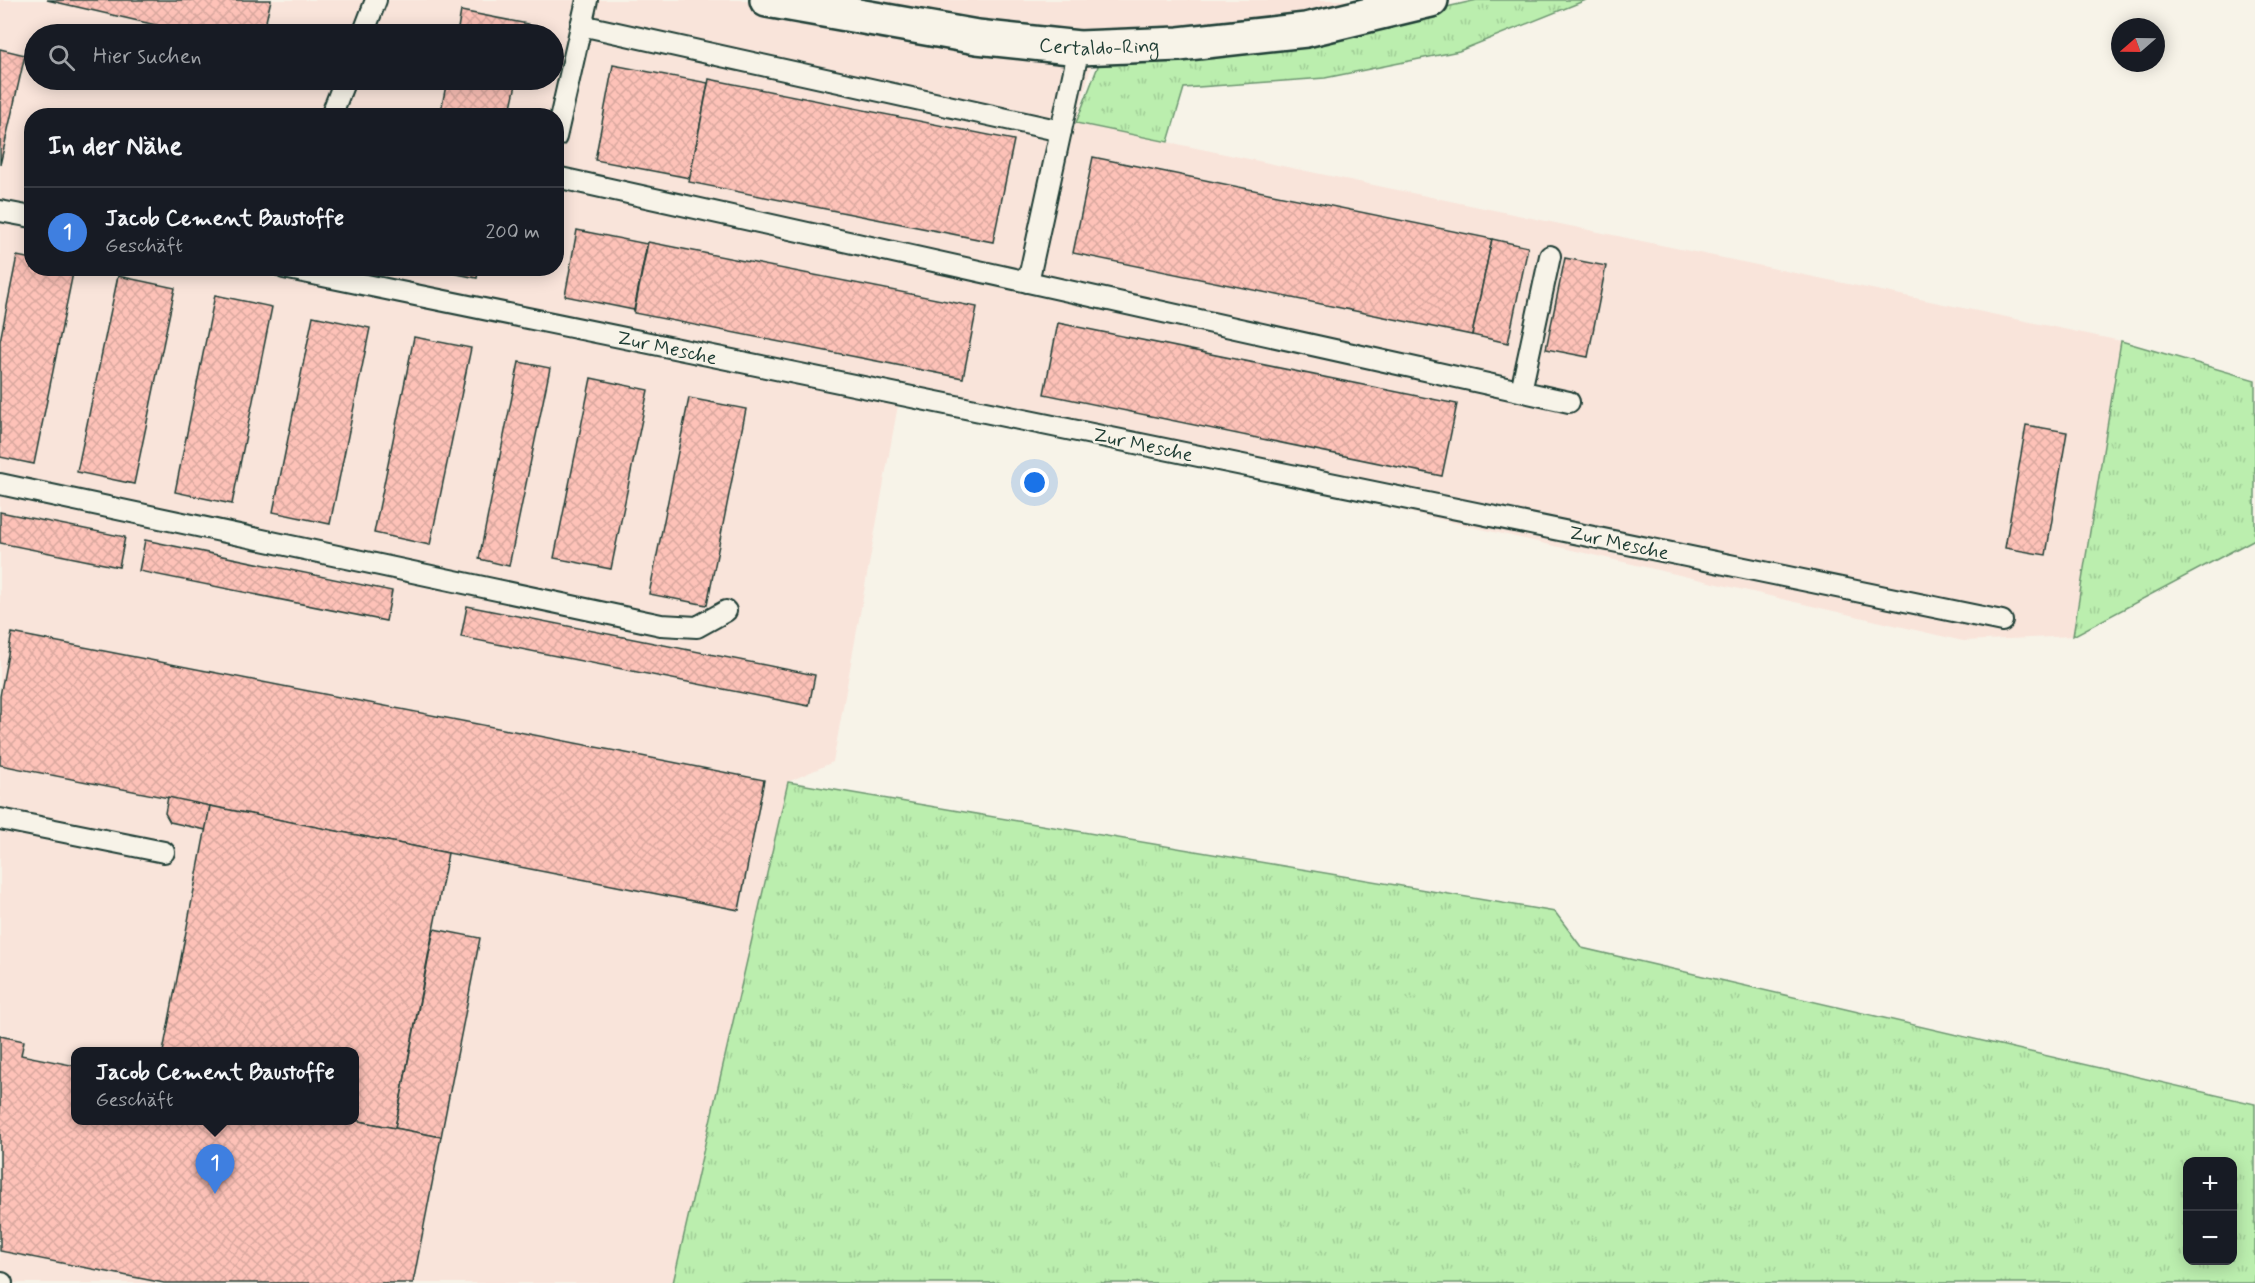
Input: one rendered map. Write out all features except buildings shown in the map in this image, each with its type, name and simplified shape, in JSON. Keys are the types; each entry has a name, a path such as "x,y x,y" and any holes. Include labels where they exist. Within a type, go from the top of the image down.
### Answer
{"main road":[{"name":"Certaldo-Ring","path":"767,0 977,37 1079,48 1179,44 1306,30 1431,0"}],"lane":[{"path":"367,24 376,0"},
{"path":"562,108 587,0"},
{"path":"581,25 1061,131"},
{"path":"1028,282 1079,48"},
{"path":"334,108 341,90"},
{"path":"564,179 1569,402"},
{"path":"0,211 24,216"},
{"path":"1521,391 1550,256"},
{"name":"Zur Mesche","path":"323,276 2002,621"},
{"path":"0,484 661,625 697,627 726,611"},
{"path":"0,819 164,852"}],"shaded area":[{"path":"0,0 1431,0 1096,48 1076,123 2121,341 2073,636 1963,641 900,394 833,762 788,782 673,1283 0,1283"}],"green space":[{"path":"1477,0 1586,0 1459,51 1325,78 1184,88 1168,142 1076,123 1102,56 1307,39"},
{"path":"2121,341 2255,380 2255,539 2073,636"},
{"path":"788,782 1555,912 1582,948 2255,1104 2255,1283 673,1283"}],"place":[{"name":"Jacob Cement Baustoffe","path":"215,1194"}]}
